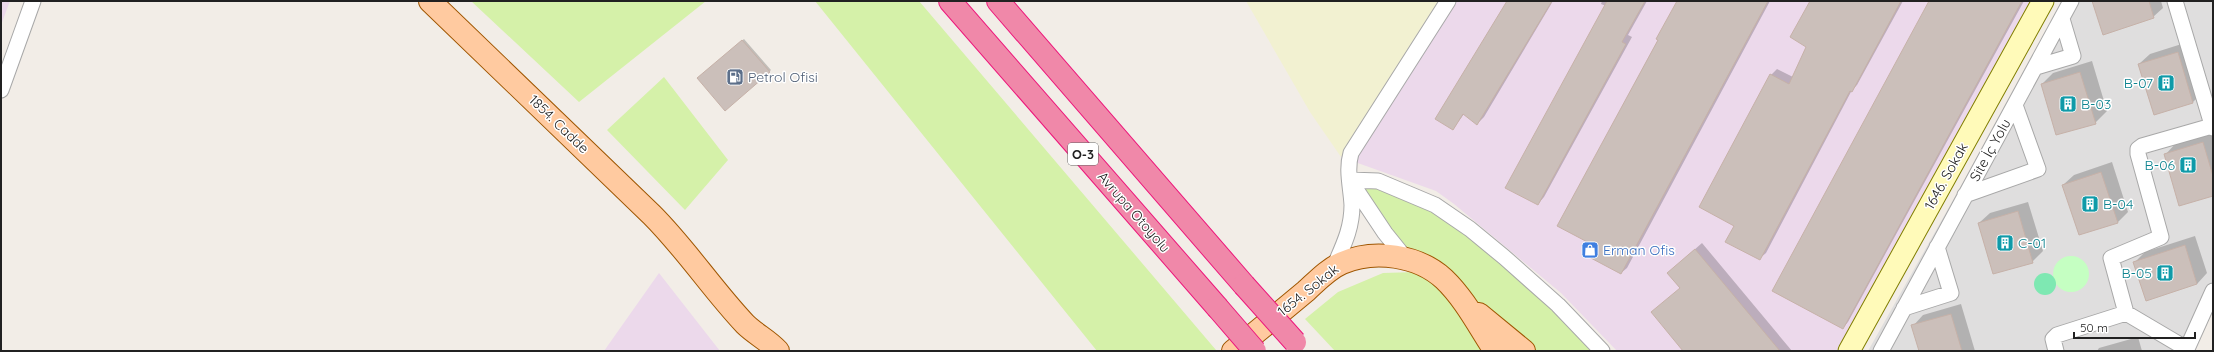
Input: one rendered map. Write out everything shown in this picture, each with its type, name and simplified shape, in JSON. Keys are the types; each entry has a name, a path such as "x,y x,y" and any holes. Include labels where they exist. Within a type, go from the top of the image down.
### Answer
{"highway":[{"name":"Avrupa Otoyolu","path":"950,1 1255,351"},
{"name":"O-3","path":"998,1 1244,285 1299,346"}],"main road":[{"name":"1854. Cadde","path":"430,1 572,136 652,215 684,249 746,325"},
{"name":"1654. Sokak","path":"1233,351 1334,267 1348,261 1368,256 1381,255 1406,259 1427,268 1440,276 1462,300 1495,351"},
{"path":"1462,300 1524,351"},
{"path":"746,325 753,351"},
{"path":"746,325 770,342 778,351"}],"street":[{"path":"1,90 33,1"},
{"path":"1334,267 1351,226 1348,161 1355,145 1448,1"},
{"name":"1646. Sokak","path":"1849,351 2043,1"},
{"name":"Site İç Yolu","path":"1884,349 1904,308 2071,1"},
{"path":"2175,1 2213,127 2142,146 2138,149 2138,154 2162,236 2158,241 2115,254 2111,258 2126,313 2187,350 2213,291"},
{"path":"2036,67 2073,56 2062,19"},
{"name":"Site İç Yolu","path":"1965,195 2038,169 2015,105"},
{"path":"1350,180 1385,233 1406,259"},
{"path":"1350,180 1378,181 1436,205 1504,257 1558,305 1602,351"},
{"path":"1904,308 1951,293 1937,247"},
{"path":"2056,351 2053,339 2056,335 2126,313"}],"shaded area":[{"path":"1,1 10,1 1,25"},
{"path":"1442,1 2042,1 1848,351 1617,351 1561,293 1454,204 1436,191 1341,157"},
{"path":"2065,1 2213,1 2213,301 2191,351 1868,351"},
{"path":"659,273 720,351 604,351"}],"green space":[{"path":"471,1 706,1 579,102"},
{"path":"815,1 919,1 1216,350 1097,351"},
{"path":"1246,1 1442,1 1341,157 1310,112"},
{"path":"664,77 728,160 685,210 607,130"},
{"path":"1350,180 1435,205 1602,351 1524,351 1414,262"},
{"path":"2075,256 2084,261 2088,267 2088,281 2084,287 2075,292 2067,292 2058,287 2054,281 2053,270 2058,261 2064,257"},
{"path":"1416,272 1435,282 1486,351 1335,351 1305,319 1338,292 1383,273"},
{"path":"2045,273 2053,276 2056,284 2053,292 2045,295 2037,292 2034,284 2037,276"}],"building":[{"path":"1507,1 1552,1 1477,125 1463,114 1453,130 1435,119"},
{"path":"1607,1 1645,1 1622,42 1626,44 1538,205 1505,188"},
{"path":"1677,1 1768,1 1621,274 1589,257 1595,246 1557,226 1658,40 1656,39"},
{"path":"1810,1 1901,1 1852,92 1850,91 1760,260 1725,242 1734,226 1699,207 1770,74 1789,84 1806,47 1790,37"},
{"path":"1929,1 2022,1 1843,329 1772,291"},
{"path":"2092,1 2149,1 2154,18 2103,35"},
{"path":"742,40 770,72 725,111 697,78"},
{"name":"B-07","path":"2178,52 2193,103 2154,115 2138,64"},
{"name":"B-03","path":"2080,72 2096,124 2056,135 2041,84"},
{"name":"B-06","path":"2203,142 2213,176 2213,196 2179,206 2164,154"},
{"name":"B-04","path":"2101,172 2118,223 2079,235 2062,185"},
{"name":"C-01","path":"2018,211 2033,263 1993,274 1978,223"},
{"name":"B-05","path":"2185,245 2197,284 2146,301 2133,262"},
{"path":"1695,249 1780,351 1683,351 1651,312 1680,288 1667,273"},
{"path":"1951,314 1962,351 1919,351 1911,325"}],"place":[{"name":"Petrol Ofisi","path":"735,77"},
{"name":"B-07","path":"2166,83"},
{"name":"B-03","path":"2068,104"},
{"name":"B-06","path":"2188,165"},
{"name":"B-04","path":"2090,204"},
{"name":"C-01","path":"2005,243"},
{"name":"Erman Ofis","path":"1590,250"},
{"name":"B-05","path":"2165,273"}]}
